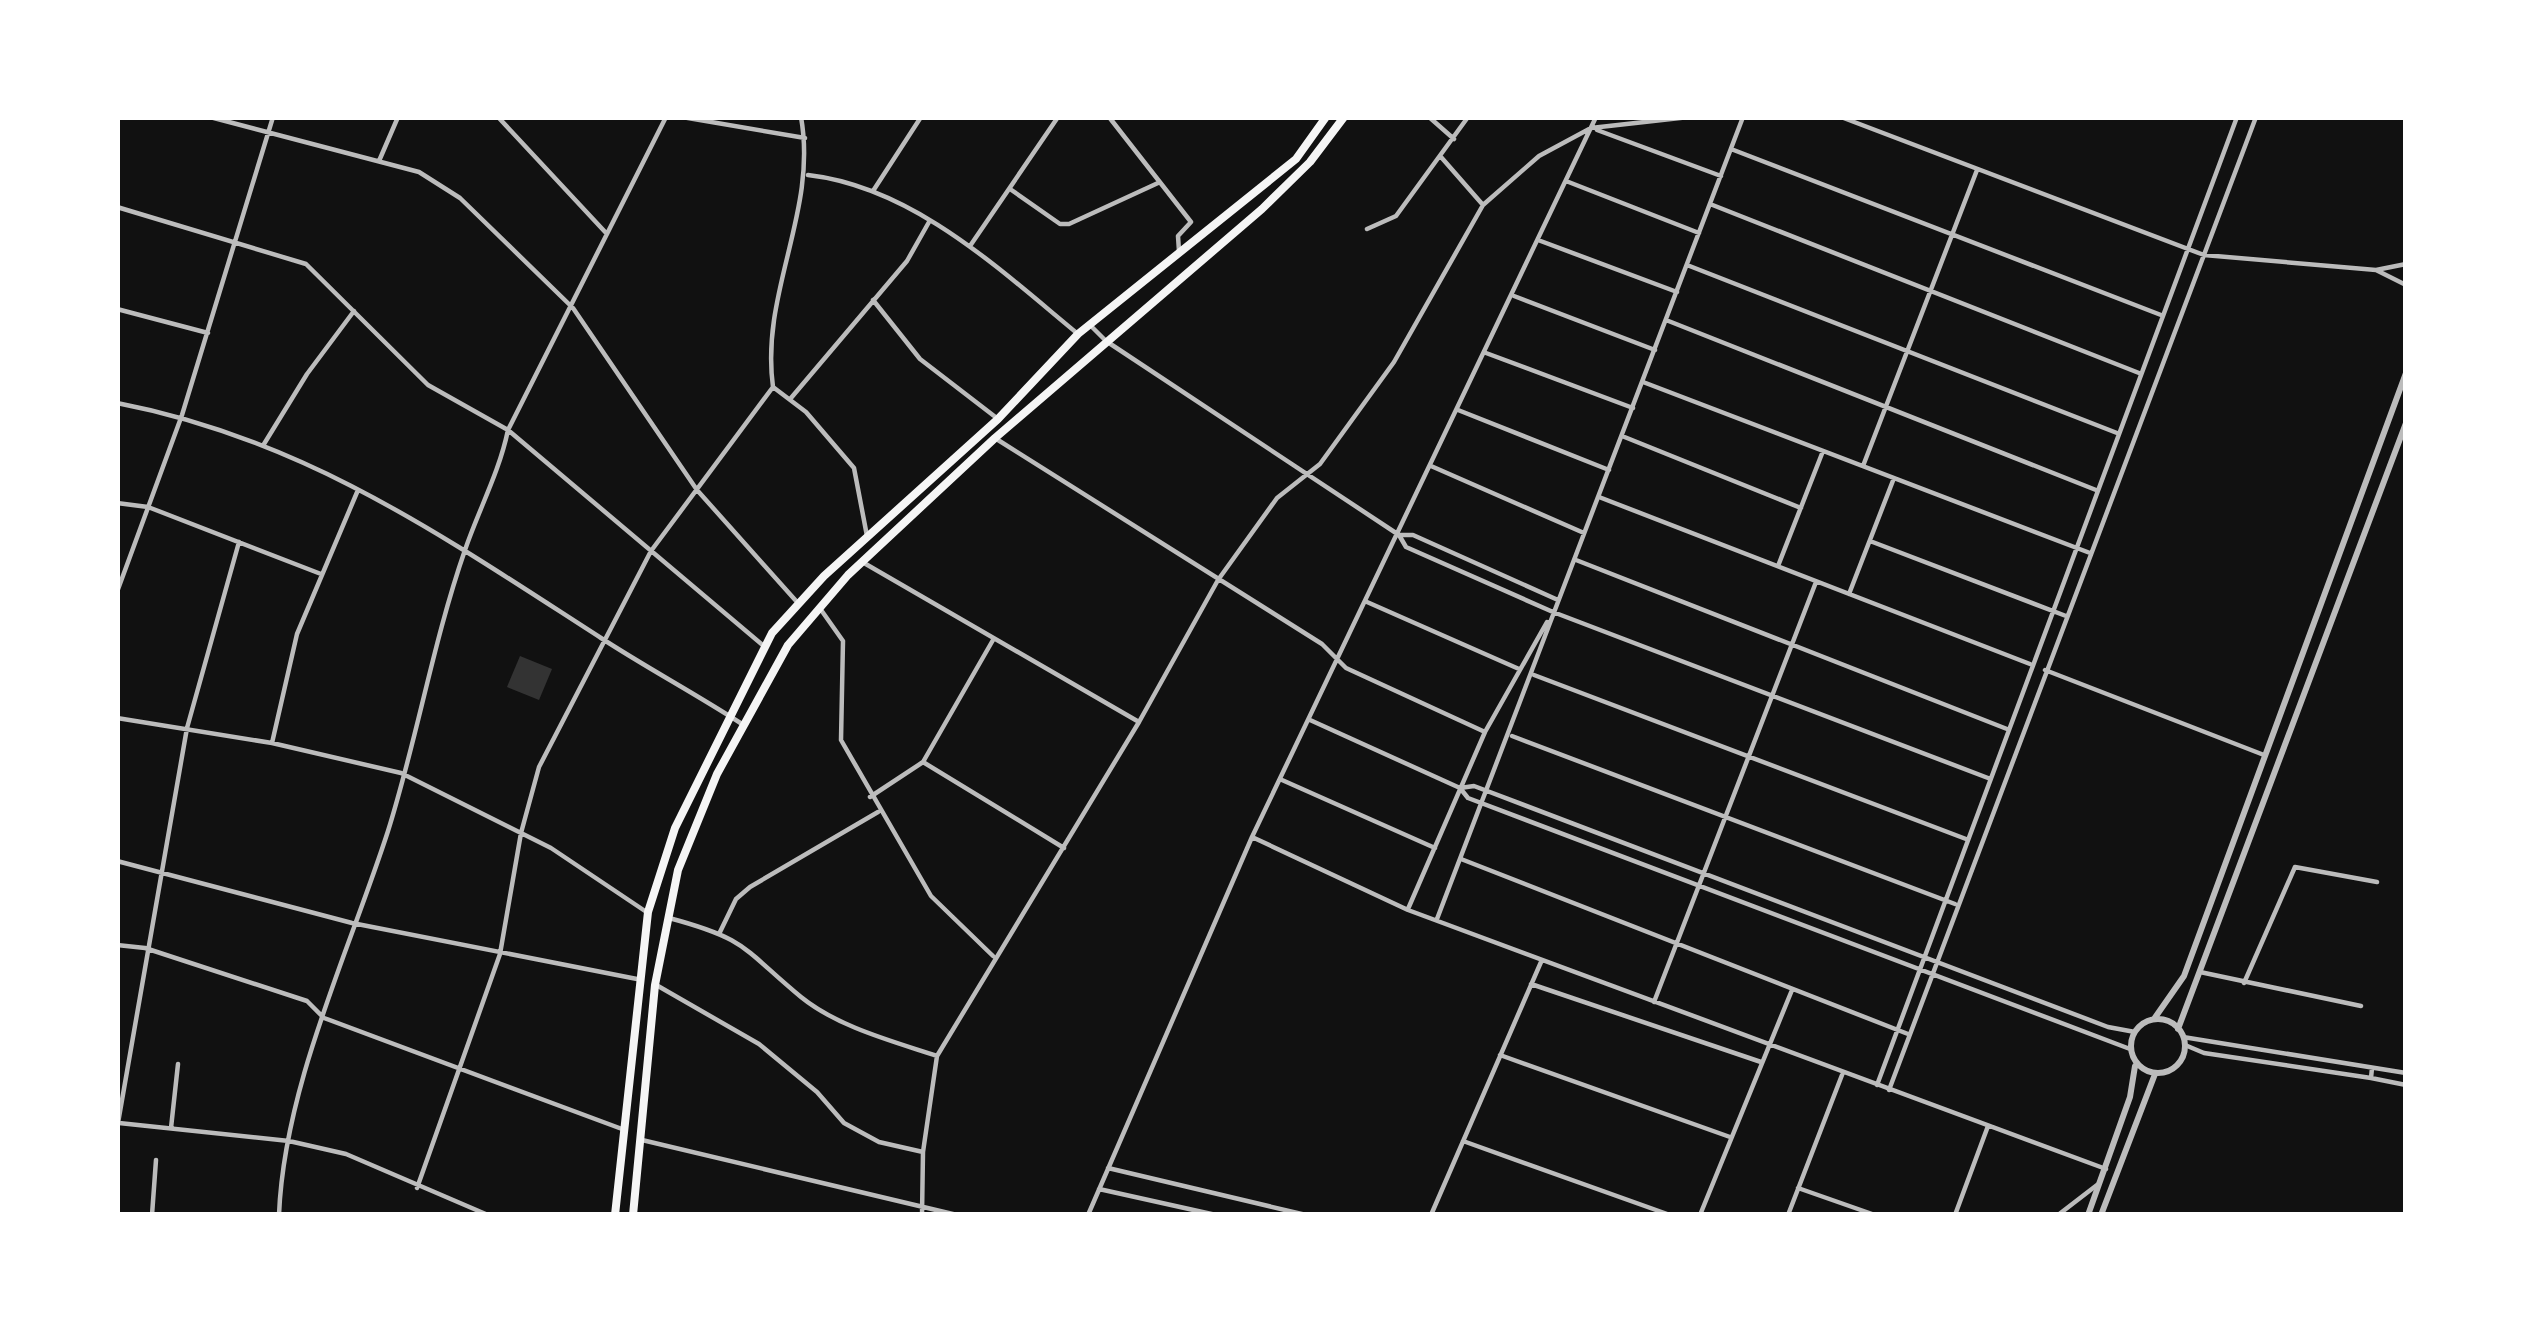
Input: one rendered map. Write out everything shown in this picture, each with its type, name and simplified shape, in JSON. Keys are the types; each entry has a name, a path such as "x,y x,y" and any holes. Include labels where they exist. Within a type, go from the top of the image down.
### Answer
{"main road":[{"path":"615,1215 648,912 674,828 765,647 797,602 998,419 1078,334 1296,159 1326,117"},
{"path":"633,1215 655,985 666,918 688,837 742,724 818,605 995,438 1262,209 1310,162 1344,117"}],"street":[{"path":"210,117 419,172 460,198 573,308 697,490 797,602"},
{"path":"117,592 182,416 273,117"},
{"path":"379,161 398,117"},
{"path":"498,117 607,234"},
{"path":"279,1215 289,1142 352,923 389,828 466,548 494,482 508,430 666,117"},
{"path":"682,117 805,138"},
{"path":"417,1188 500,954 521,833 539,767 601,638 651,550 773,387 768,352 775,309 808,175 801,117"},
{"path":"873,191 921,117"},
{"path":"970,246 1058,117"},
{"path":"1109,117 1191,222 1178,236 1181,254"},
{"path":"1429,117 1454,139"},
{"path":"1367,229 1396,217 1468,117"},
{"path":"1088,1215 1252,836 1597,117"},
{"path":"923,1212 923,1152 937,1056 993,956 1139,722 1218,580 1277,498 1329,454 1394,362 1483,205 1539,156 1592,128 1689,117"},
{"path":"1436,920 1512,736 1553,612 1743,117"},
{"path":"1841,117 2204,256 2376,270 2406,264"},
{"path":"1877,1085 2237,117"},
{"path":"1889,1090 1955,904 2256,117"},
{"path":"1592,128 1721,176"},
{"path":"1731,148 2161,315"},
{"path":"2224,150 2241,156"},
{"path":"1441,157 1483,205"},
{"path":"1863,466 1977,170"},
{"path":"808,175 846,179 970,246 1078,334"},
{"path":"1010,189 1060,224 1070,224 1160,182"},
{"path":"1566,182 1699,233"},
{"path":"1710,204 2139,373"},
{"path":"117,208 306,264 428,385 508,430 765,647"},
{"path":"791,398 907,260 929,222"},
{"path":"1538,240 1677,292"},
{"path":"1687,266 2117,433"},
{"path":"2376,270 2406,285"},
{"path":"1512,296 1654,350"},
{"path":"873,300 920,359 998,419"},
{"path":"117,309 208,333"},
{"path":"264,444 307,374 354,311"},
{"path":"1666,320 2096,490"},
{"path":"1090,325 1106,341 1399,535 1406,547 1553,612 1988,778"},
{"path":"1485,352 1633,408"},
{"path":"1310,720 1460,788 1490,792 1933,963 2108,1028 2134,1032 2154,1019 2184,976 2406,373"},
{"path":"1642,382 2090,554"},
{"path":"773,387 791,398 854,468 867,536"},
{"path":"117,403 182,416 264,444 358,490 466,548 742,724"},
{"path":"1457,410 1609,470"},
{"path":"2406,423 2179,1029 2184,1041 2204,1053 2406,1084"},
{"path":"1622,436 1801,508"},
{"path":"995,438 1340,658 1346,668 1485,732"},
{"path":"1778,566 1823,451"},
{"path":"1431,466 1584,533"},
{"path":"1849,594 1894,478"},
{"path":"272,743 289,656 358,490"},
{"path":"1599,497 2031,664"},
{"path":"117,503 148,507 322,574"},
{"path":"1399,535 1413,536 1558,600"},
{"path":"1870,541 2066,616"},
{"path":"239,542 187,728 117,1123 289,1142 346,1154 488,1215"},
{"path":"1574,560 2007,729"},
{"path":"862,562 1139,722"},
{"path":"1654,1002 1816,581"},
{"path":"1366,602 1519,668"},
{"path":"818,605 843,641 841,740 869,797 931,896 993,956"},
{"path":"1408,910 1485,732 1553,612"},
{"path":"869,797 923,762 993,640"},
{"path":"2045,670 2265,755"},
{"path":"1534,674 1966,839"},
{"path":"117,718 272,743 401,773 521,833 648,912"},
{"path":"1512,736 1955,904"},
{"path":"923,762 1064,848"},
{"path":"1282,780 1435,848"},
{"path":"1460,788 1468,798 2130,1049"},
{"path":"720,932 736,898 750,887 878,812"},
{"path":"1252,836 1408,910 2106,1169"},
{"path":"1460,859 1908,1034"},
{"path":"117,861 352,923 638,979"},
{"path":"2244,983 2296,867 2377,882"},
{"path":"666,918 720,932 746,945 803,999 869,1034 937,1056"},
{"path":"117,945 145,948 307,1001 324,1018 622,1129"},
{"path":"1431,1215 1542,960"},
{"path":"2200,972 2361,1006"},
{"path":"1531,984 1761,1063"},
{"path":"655,985 759,1044 817,1091 844,1124 879,1142 923,1152"},
{"path":"1700,1215 1792,990"},
{"path":"2154,1019 2179,1029"},
{"path":"2088,1215 2106,1169 2135,1062 2130,1049 2134,1032"},
{"path":"2184,1041 2406,1073"},
{"path":"2135,1062 2155,1074 2173,1069 2184,1041"},
{"path":"1500,1054 1730,1137"},
{"path":"171,1128 178,1064"},
{"path":"2371,1078 2372,1068"},
{"path":"1788,1215 1843,1073"},
{"path":"2101,1215 2155,1074"},
{"path":"1955,1215 1988,1126"},
{"path":"638,1139 923,1212 957,1215"},
{"path":"1463,1141 1670,1215"},
{"path":"152,1215 156,1160"},
{"path":"1108,1168 1306,1215"},
{"path":"2058,1215 2102,1182"},
{"path":"1798,1188 1875,1215"},
{"path":"1099,1190 1216,1215"}],"shaded area":[{"path":"520,656 552,669 539,700 507,687"}]}
